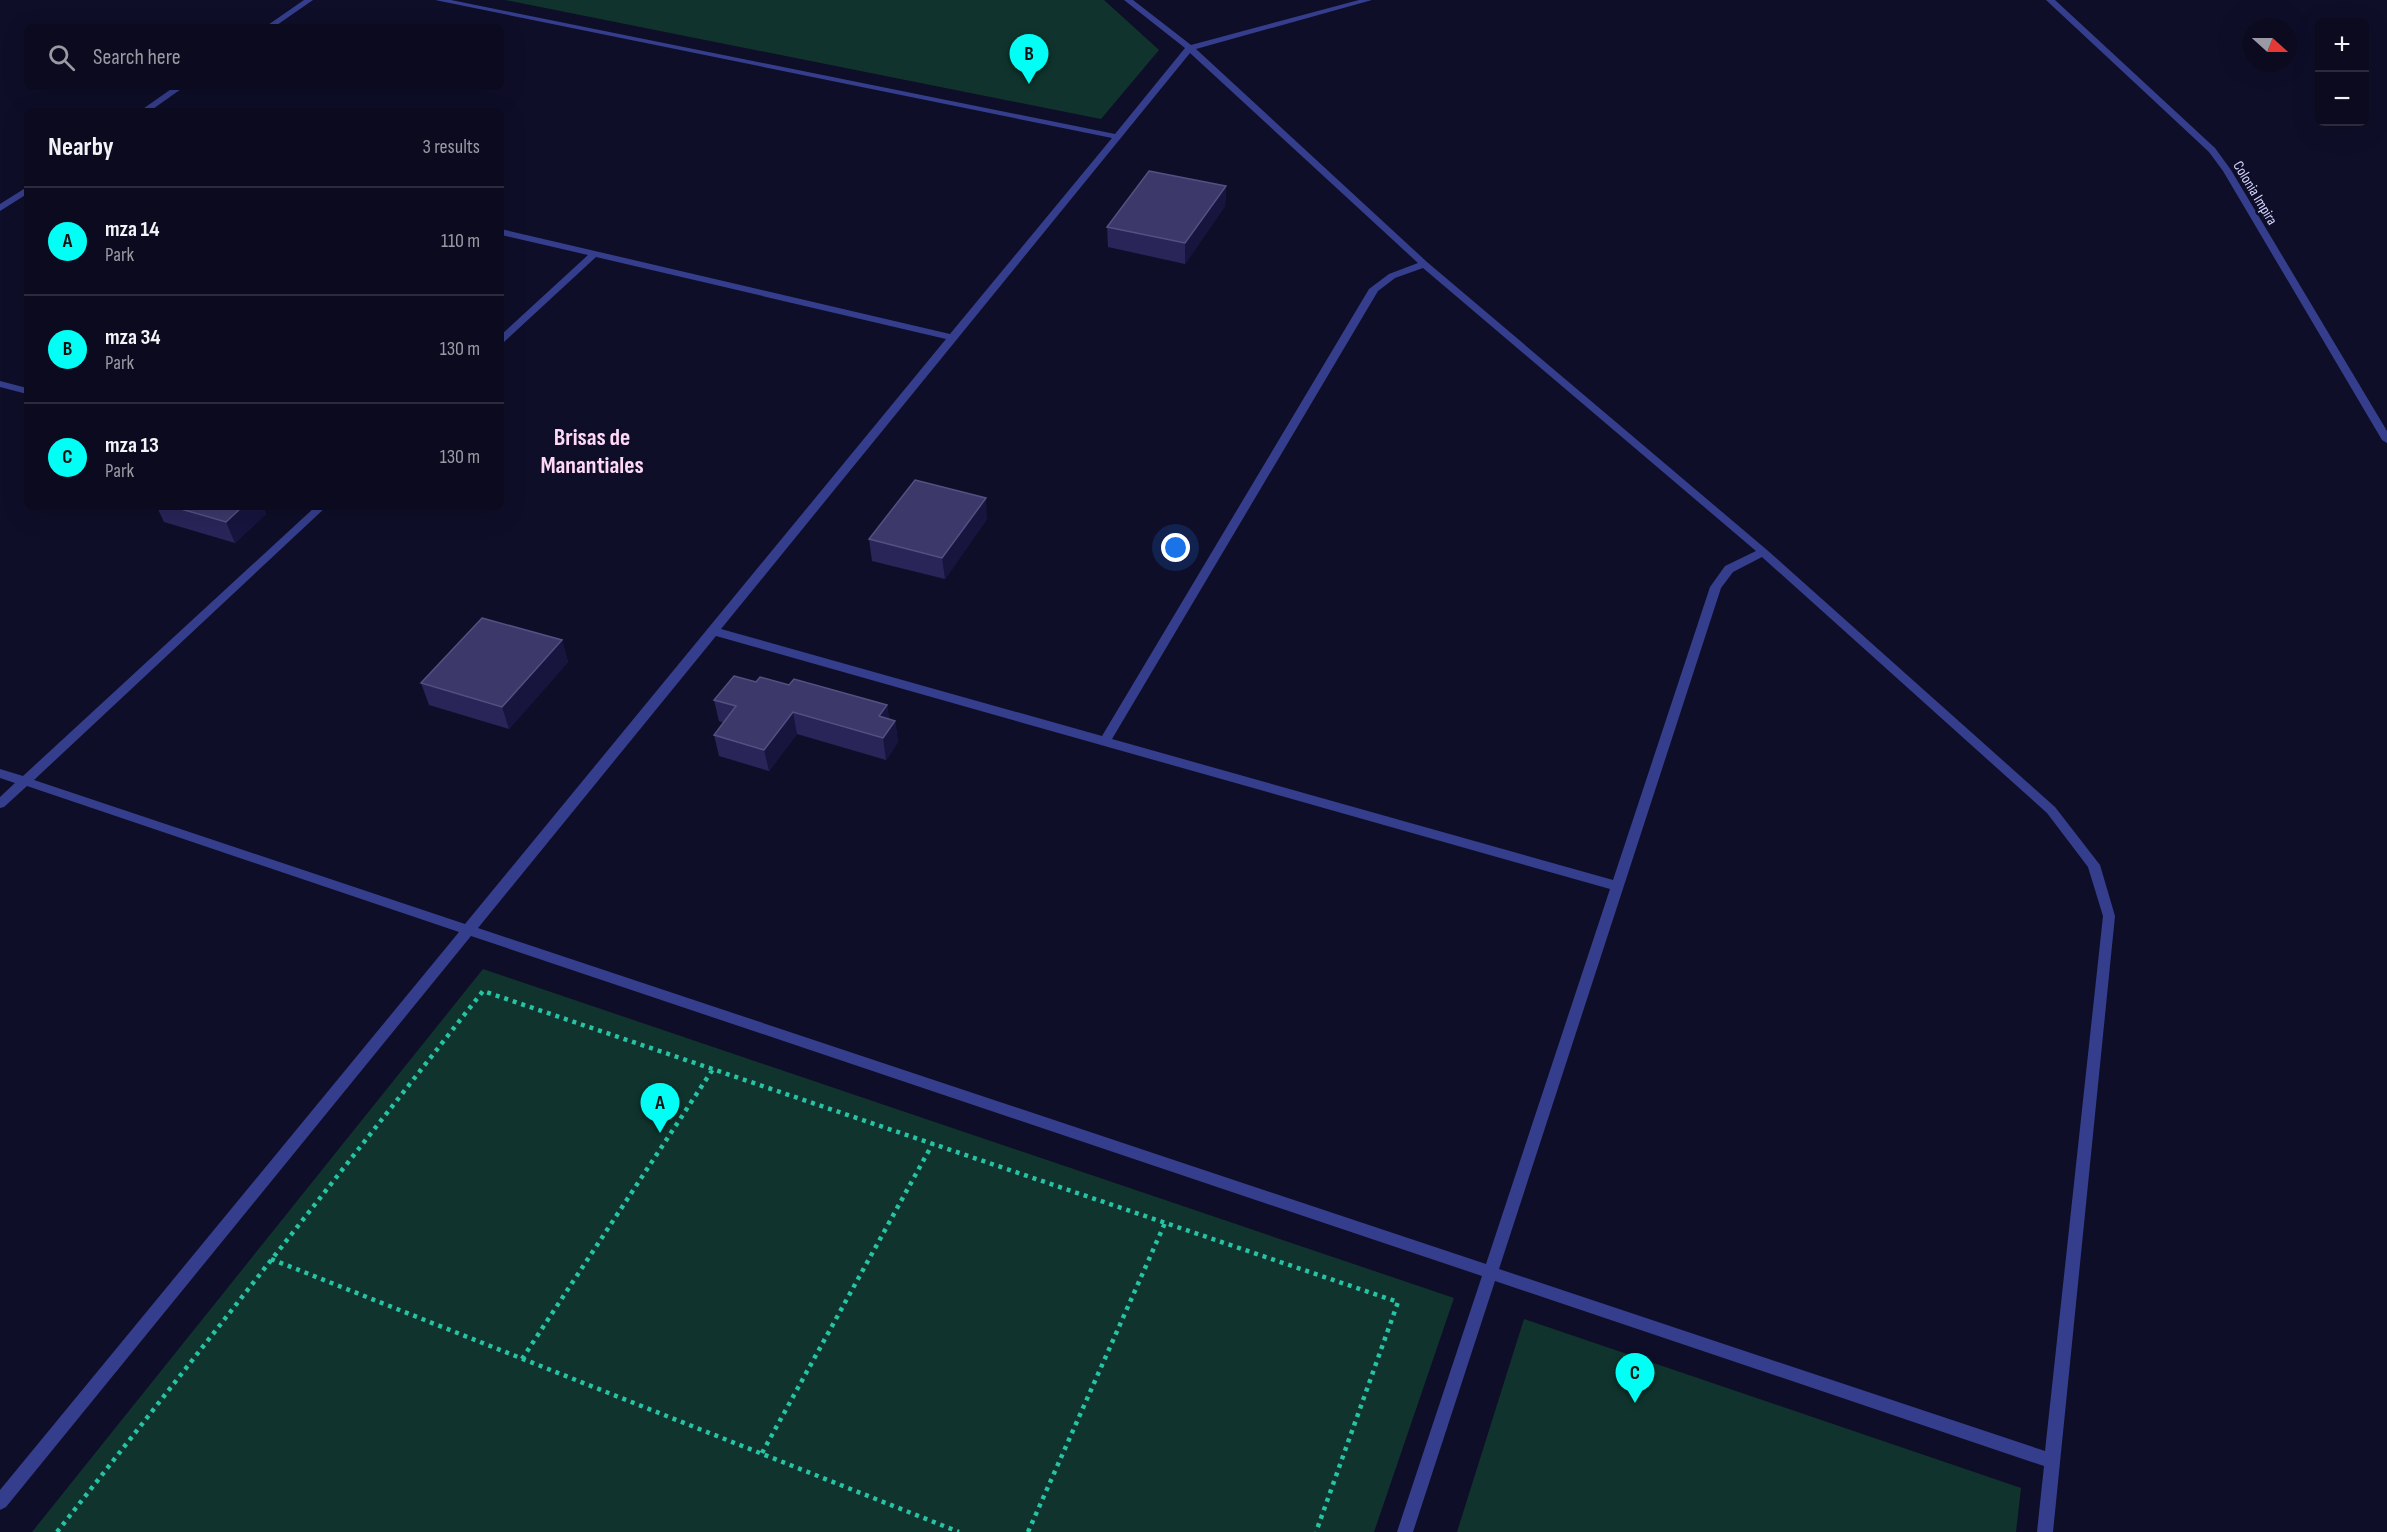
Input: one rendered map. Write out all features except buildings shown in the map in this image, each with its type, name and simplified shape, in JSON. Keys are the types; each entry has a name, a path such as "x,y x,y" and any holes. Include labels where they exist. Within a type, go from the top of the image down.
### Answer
{"street":[{"path":"273,24 309,0"},
{"path":"438,0 1118,137"},
{"path":"1128,0 1190,48 1424,264 1763,552 2051,810 2094,865 2109,916 2045,1532"},
{"path":"0,1502 1190,48 1368,0"},
{"name":"Colonia Impira","path":"2050,0 2212,150 2227,170 2387,440"},
{"path":"148,108 176,90"},
{"path":"0,208 24,192"},
{"path":"504,233 953,338"},
{"path":"504,337 594,254"},
{"path":"1105,741 1374,289 1392,276 1424,264"},
{"path":"0,384 24,390"},
{"path":"0,804 318,510"},
{"path":"1405,1532 1716,587 1729,569 1763,552"},
{"path":"713,631 1617,886"},
{"path":"0,773 2052,1461"}],"path":[{"path":"57,1532 483,991 1398,1302 1316,1532"},
{"path":"522,1359 713,1069"},
{"path":"762,1453 933,1143"},
{"path":"1028,1532 1165,1223"},
{"path":"271,1259 959,1532"}],"green space":[{"path":"505,0 1104,0 1159,50 1101,119"},
{"path":"483,969 1454,1298 1374,1532 32,1532"},
{"path":"1524,1319 2021,1488 2016,1532 1457,1532"}],"place":[{"name":"mza 34","path":"1029,84"},
{"name":"mza 14","path":"660,1133"},
{"name":"mza 13","path":"1635,1403"}],"district":[{"name":"Brisas de Manantiales","path":"592,451"}]}
